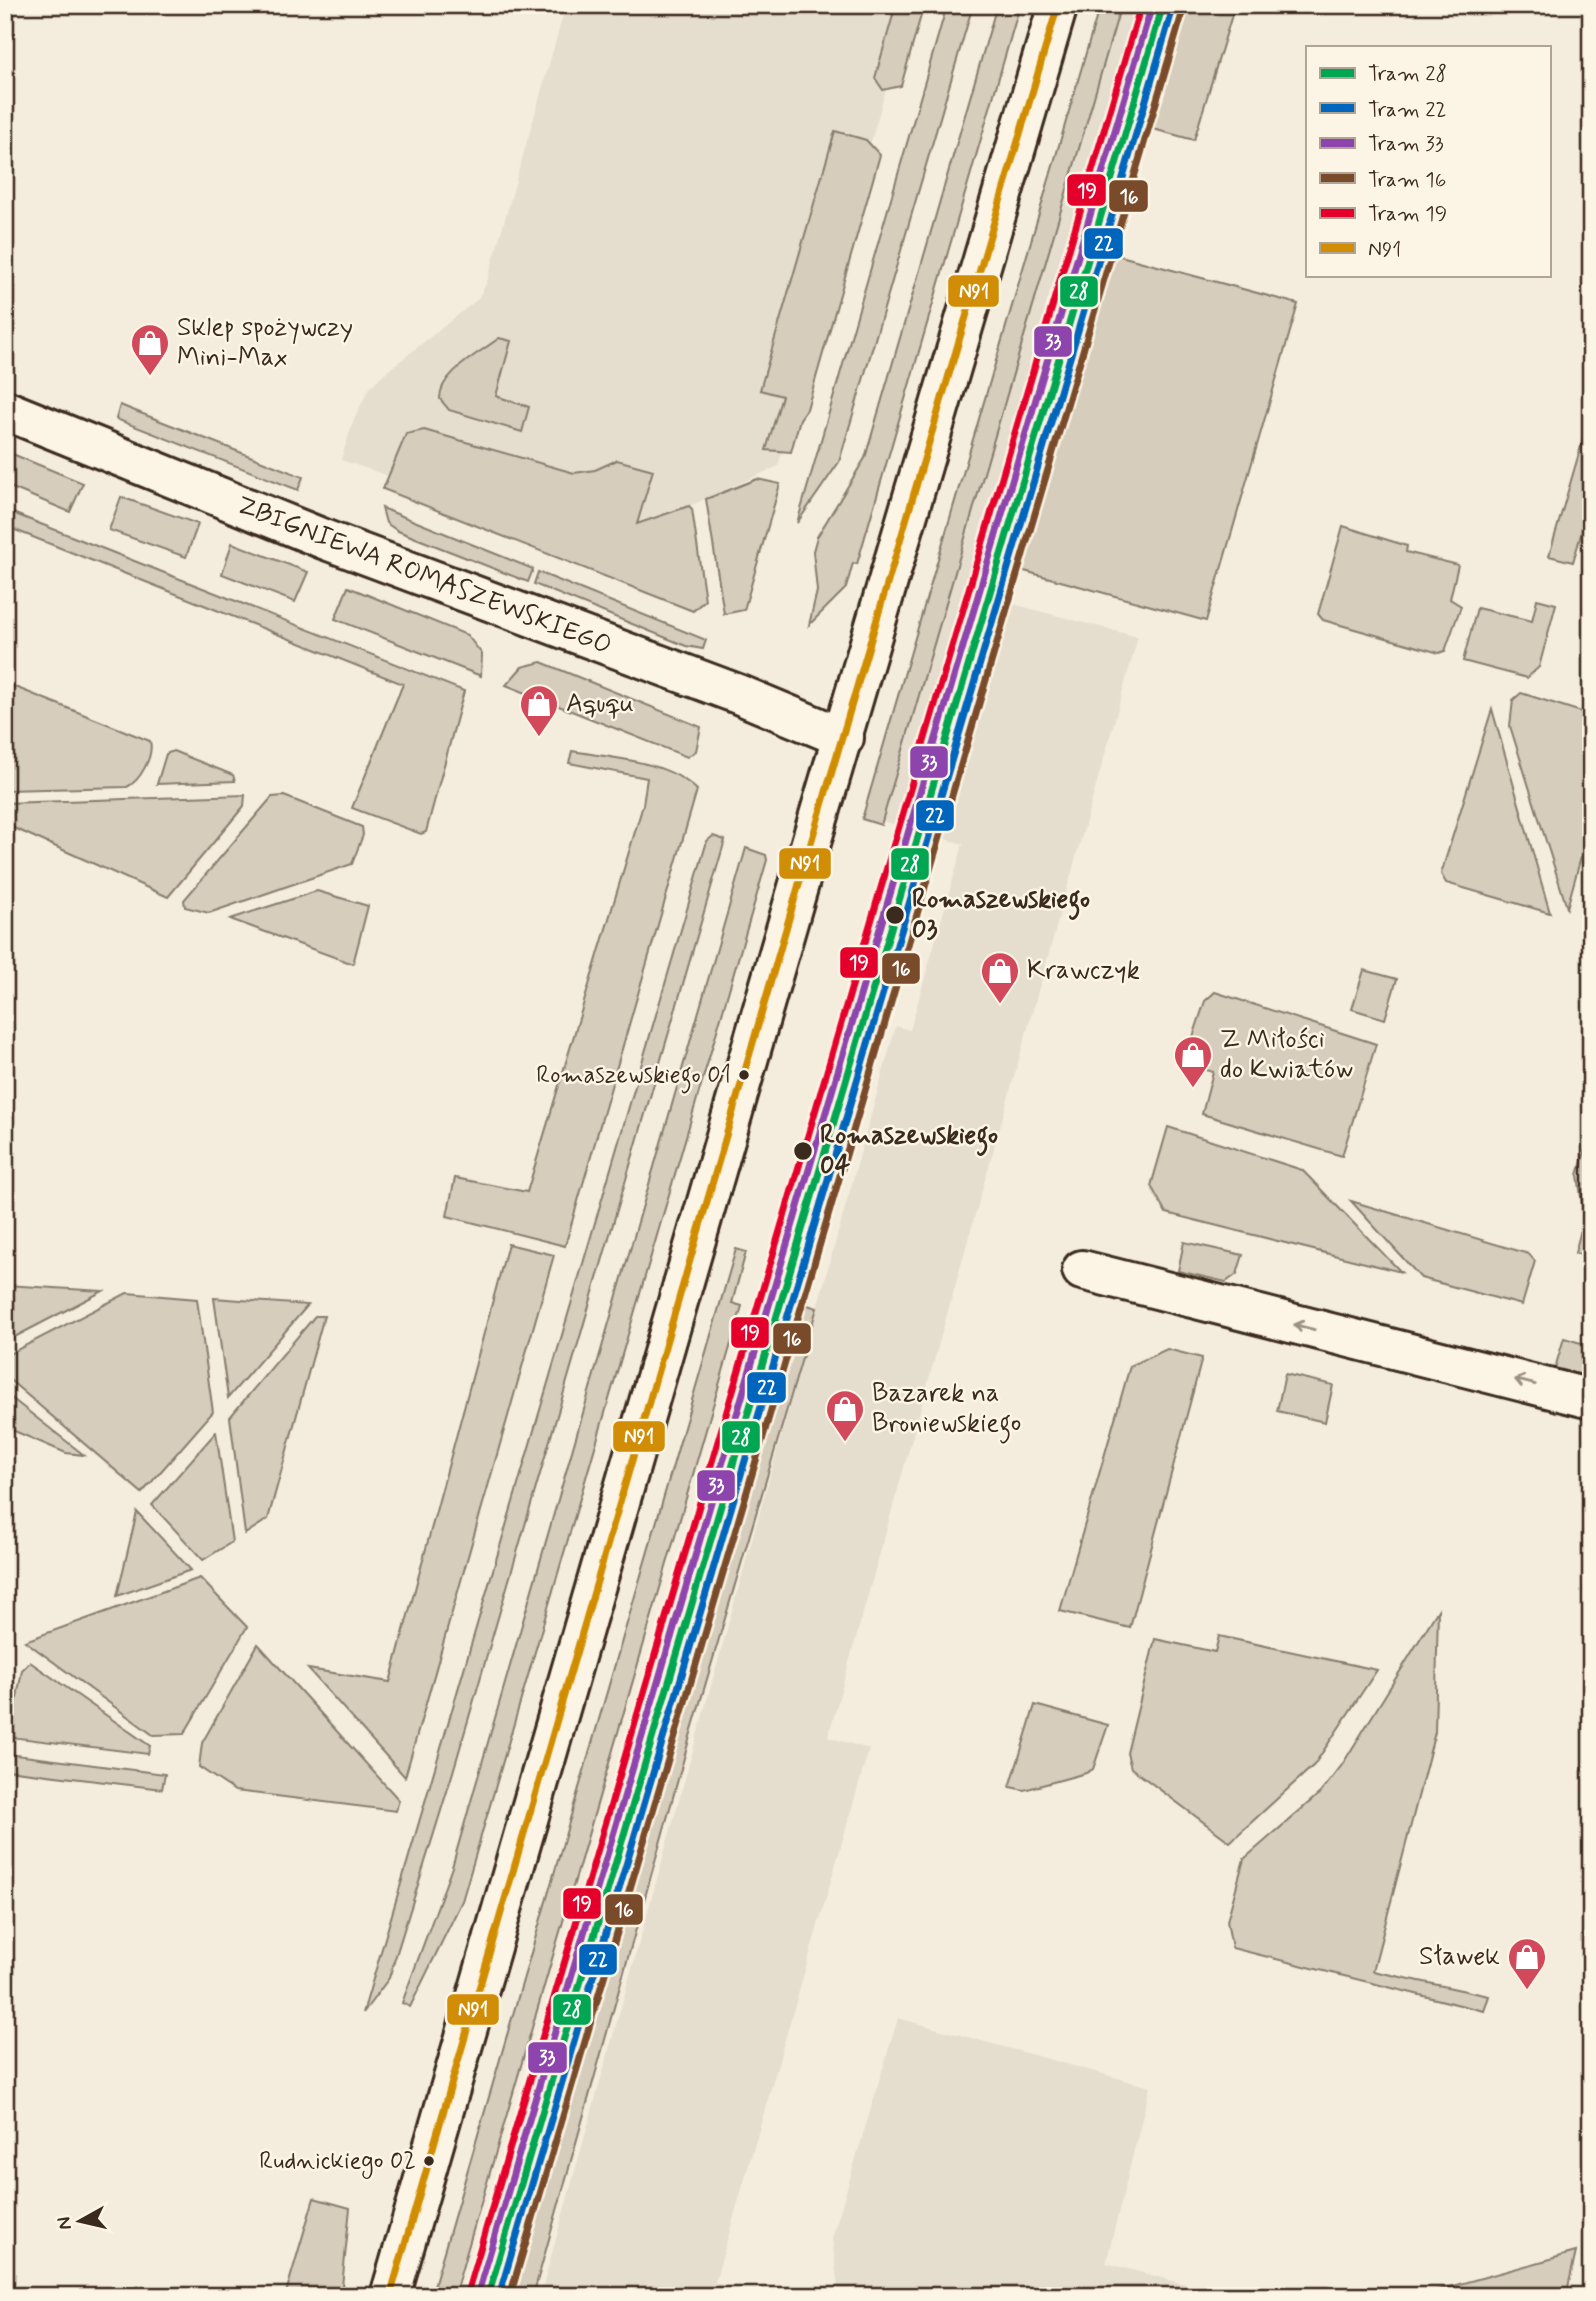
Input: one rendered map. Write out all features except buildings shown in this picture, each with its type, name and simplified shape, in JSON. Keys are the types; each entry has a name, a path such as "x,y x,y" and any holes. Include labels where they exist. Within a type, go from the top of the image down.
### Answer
{"main road":[{"path":"390,2296 810,846 1058,5"},
{"name":"ZBIGNIEWA ROMASZEWSKIEGO","path":"5,410 326,540 738,694 844,738"},
{"path":"1082,1270 1591,1399"}],"shaded area":[{"path":"566,5 910,5 778,466 600,547 341,460 353,422 368,390 380,377 478,299 487,282"},
{"path":"896,5 924,5 901,86 883,90 875,78"},
{"path":"947,5 973,5 839,462 797,523"},
{"path":"997,5 1020,5 857,564 853,563 846,588 809,625 817,591 813,551 817,537 865,458"},
{"path":"1100,5 1121,5 881,825 862,819"},
{"name":"Bazarek na Broniewskiego","path":"1121,5 1173,5 1102,251 1009,603 1138,637 828,1737 869,1749 715,2282 749,2296 540,2296 896,1026 910,1030 963,844 882,821"},
{"path":"1173,5 1235,5 1194,140 1138,125"},
{"path":"835,131 866,140 880,155 807,409 800,419 791,452 766,450 782,396 760,390"},
{"path":"1102,251 1298,304 1206,621 1017,569"},
{"path":"499,338 511,341 496,396 529,407 522,432 449,410 440,399 441,390 453,372"},
{"path":"120,405 303,477 298,490 116,419"},
{"path":"1591,412 1591,500 1573,562 1549,556"},
{"path":"424,430 574,473 595,470 617,460 653,470 637,524 689,506 692,509 705,600 693,611 383,489 406,434"},
{"path":"5,451 83,483 70,512 5,485"},
{"path":"757,479 780,484 744,610 724,614 706,499"},
{"path":"121,497 198,524 186,557 109,530"},
{"path":"382,508 533,569 528,582 398,531 386,523"},
{"path":"5,510 464,691 426,832 421,834 352,808 403,684 5,526"},
{"path":"1343,526 1407,546 1406,552 1458,565 1450,599 1461,606 1445,651 1439,653 1323,620 1318,614"},
{"path":"232,543 308,572 295,602 222,574"},
{"path":"538,572 706,640 703,649 686,646 534,584"},
{"path":"348,587 467,635 482,654 481,676 335,619"},
{"path":"1537,599 1556,604 1539,667 1527,678 1463,661 1477,608 1532,621"},
{"path":"541,662 701,727 696,751 687,757 506,685 522,667"},
{"path":"5,683 150,741 150,754 141,774 127,787 5,790"},
{"path":"1521,693 1591,715 1591,820 1567,908 1510,726 1513,700"},
{"path":"1492,709 1550,913 1446,883 1441,874"},
{"path":"173,751 233,775 235,781 157,784 166,754"},
{"path":"572,751 655,766 685,780 697,790 565,1246 447,1216 455,1178 527,1192 643,805 647,778 569,763"},
{"path":"245,795 244,806 168,897 5,824 5,803"},
{"path":"284,796 362,827 363,835 352,864 209,913 185,907 184,900 272,797"},
{"path":"713,836 725,840 453,1772 389,1978 363,2013 707,841"},
{"path":"746,848 766,855 767,860 462,1901 410,2007 402,2003 452,1867"},
{"path":"317,891 368,906 353,964 230,919"},
{"path":"1364,970 1397,979 1385,1019 1352,1009"},
{"path":"1215,992 1376,1044 1342,1156 1202,1114 1213,1072 1184,1064 1205,1001"},
{"path":"1168,1127 1302,1170 1401,1272 1166,1213 1151,1186"},
{"path":"1591,1130 1591,1257 1575,1253 1584,1218 1578,1175"},
{"path":"1351,1201 1529,1254 1535,1261 1522,1305 1421,1278"},
{"path":"1184,1242 1243,1255 1237,1274 1226,1282 1178,1271"},
{"path":"508,1244 554,1255 405,1777 308,1669 390,1682"},
{"path":"736,1249 746,1252 732,1303 742,1306 454,2296 431,2296"},
{"path":"5,1285 103,1291 5,1342"},
{"path":"127,1293 197,1299 213,1412 142,1493 5,1376 5,1356"},
{"path":"214,1298 308,1305 228,1398"},
{"path":"794,1301 817,1308 691,1733 533,2296 510,2296"},
{"path":"315,1316 324,1316 268,1519 245,1534 230,1417"},
{"path":"1564,1338 1591,1346 1591,1377 1555,1368"},
{"path":"1167,1349 1202,1358 1130,1628 1060,1611 1130,1366"},
{"path":"1285,1374 1333,1385 1325,1422 1277,1411"},
{"path":"5,1393 84,1455 66,1453 5,1427"},
{"path":"216,1432 232,1542 203,1560 152,1505"},
{"path":"137,1512 191,1570 117,1596"},
{"path":"200,1578 247,1627 184,1734 153,1735 25,1641"},
{"path":"1438,1610 1435,1732 1373,1971 1489,1996 1484,2011 1232,1948 1227,1921 1244,1859 1320,1793 1342,1765"},
{"path":"1219,1636 1377,1670 1314,1765 1230,1842 1131,1768 1127,1753 1155,1639 1215,1652"},
{"path":"258,1644 399,1800 396,1811 235,1791 199,1767 202,1743"},
{"path":"30,1662 150,1746 148,1754 10,1737 22,1670"},
{"path":"1035,1705 1108,1725 1093,1769 1024,1790 1010,1787"},
{"path":"8,1754 165,1774 162,1789 7,1770"},
{"path":"898,2018 1150,2087 1106,2263 1229,2296 839,2296 832,2238"},
{"path":"314,2198 350,2208 341,2296 285,2296"},
{"path":"1576,2252 1566,2296 1416,2296"}],"tram line":[{"name":"19","path":"468,2290 1141,5"},
{"name":"33","path":"478,2293 1152,5"},
{"name":"28","path":"488,2296 1163,5"},
{"name":"22","path":"499,2296 1173,8"},
{"name":"16","path":"510,2296 1183,11"}],"transit line":[{"name":"N91","path":"390,2296 810,846 1058,5"}],"place":[{"name":"Sklep spożywczy Mini-Max","path":"150,377"},
{"name":"Aququ","path":"539,738"},
{"name":"Romaszewskiego 03","path":"895,915"},
{"name":"Krawczyk","path":"1000,1005"},
{"name":"Romaszewskiego 01","path":"744,1075"},
{"name":"Z Miłości do Kwiatów","path":"1193,1089"},
{"name":"Romaszewskiego 04","path":"803,1151"},
{"name":"Bazarek na Broniewskiego","path":"845,1443"},
{"name":"Sławek","path":"1527,1991"},
{"name":"Rudnickiego 02","path":"429,2161"}]}
